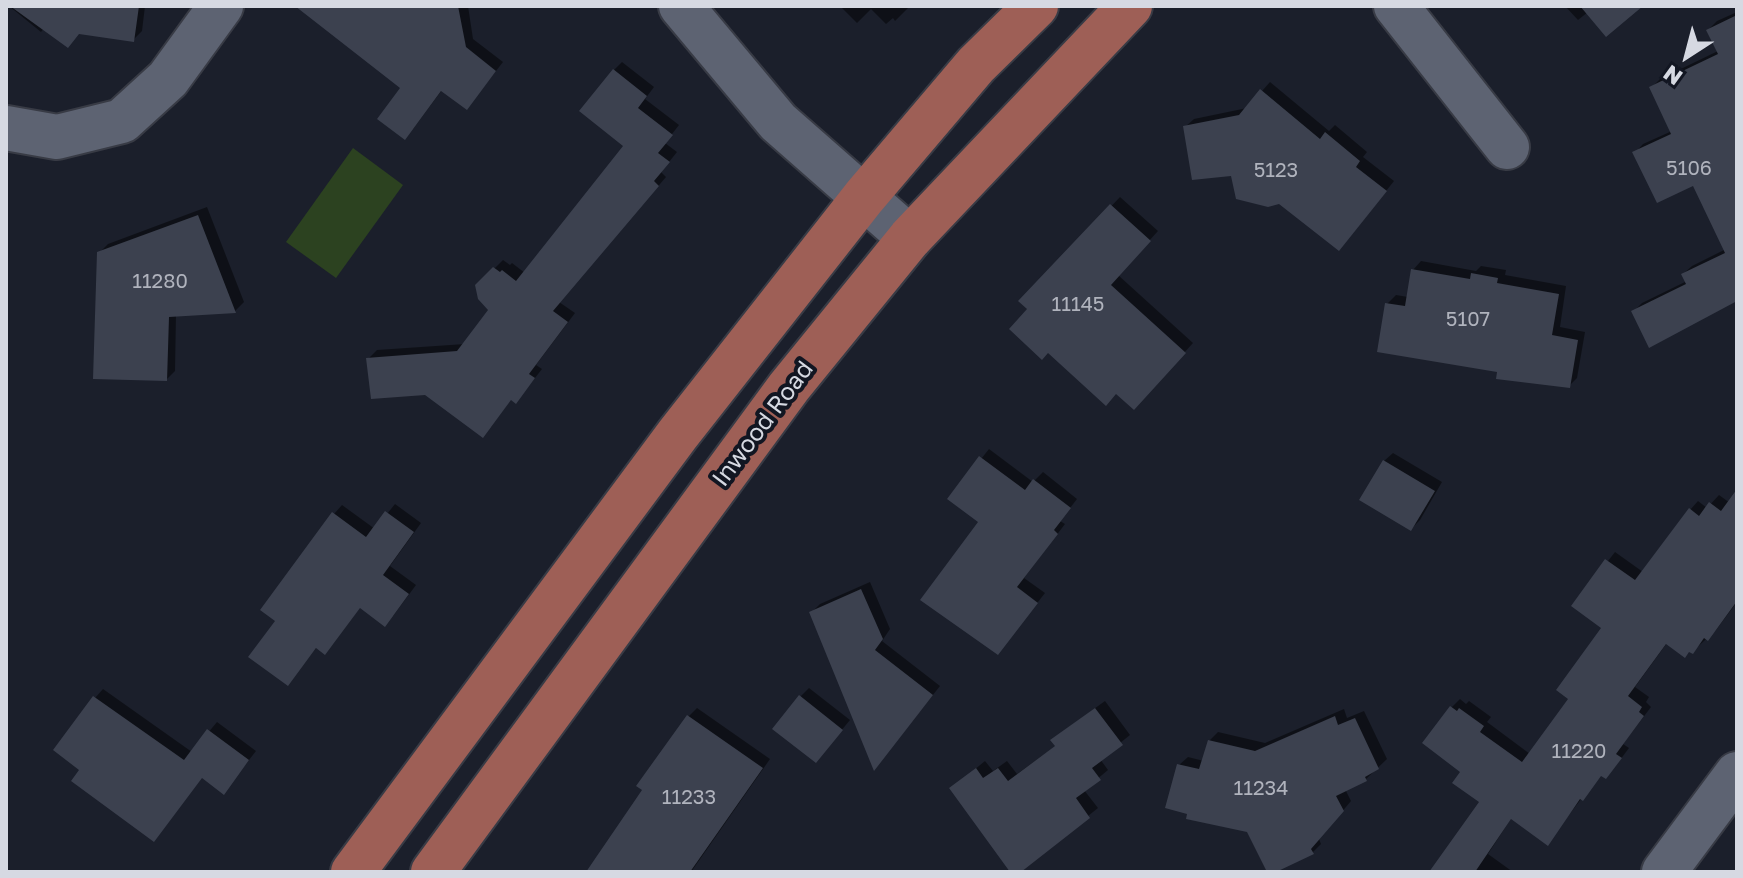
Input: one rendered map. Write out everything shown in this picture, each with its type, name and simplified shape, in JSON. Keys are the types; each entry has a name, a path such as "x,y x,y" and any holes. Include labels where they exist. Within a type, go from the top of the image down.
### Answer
{"main road":[{"path":"353,872 678,434 864,197 976,65 1036,6"},
{"name":"Inwood Road","path":"433,872 789,387 910,238 1130,6"}],"street":[{"path":"6,128 57,137 122,121 168,79 221,6"},
{"path":"681,6 778,122 910,238"},
{"path":"1396,6 1507,147"},
{"path":"1664,872 1737,774"}],"green space":[{"path":"353,148 403,185 336,278 286,242"}],"building":[{"path":"10,6 139,6 134,42 79,34 68,48"},
{"path":"295,6 458,6 466,47 496,71 467,110 441,91 405,140 377,119 400,88"},
{"path":"1580,6 1643,6 1606,37"},
{"path":"1737,15 1737,301 1649,348 1631,311 1686,284 1681,274 1725,253 1693,186 1657,203 1632,152 1671,134 1649,87 1718,54 1706,30"},
{"path":"613,69 647,96 638,108 673,135 658,153 670,162 654,181 659,186 553,311 568,322 529,374 535,378 516,404 511,400 483,438 425,395 371,399 366,358 457,351 488,310 478,299 475,285 493,267 516,281 623,146 579,111"},
{"path":"1260,89 1320,139 1325,132 1360,161 1356,167 1387,191 1339,251 1279,204 1268,207 1236,199 1231,176 1192,180 1183,126 1239,115"},
{"path":"1110,204 1151,241 1111,285 1186,353 1134,410 1116,394 1106,406 1048,353 1042,360 1009,329 1027,309 1018,301"},
{"path":"198,215 236,313 169,317 167,381 93,379 97,252"},
{"path":"1411,269 1470,279 1471,273 1498,278 1497,283 1559,294 1552,335 1578,340 1570,388 1496,379 1497,372 1377,352 1385,303 1405,306"},
{"path":"979,456 1025,490 1033,479 1071,508 1054,530 1058,534 1017,587 1038,603 998,655 920,600 978,522 947,499"},
{"path":"1383,460 1435,491 1411,531 1359,500"},
{"path":"1737,489 1737,601 1708,641 1704,638 1693,654 1689,652 1685,658 1666,644 1628,696 1642,707 1639,712 1644,716 1616,754 1622,758 1606,779 1601,776 1583,801 1580,799 1548,846 1511,819 1475,872 1429,872 1479,802 1452,783 1460,772 1422,743 1450,706 1457,711 1459,708 1484,726 1480,732 1522,762 1568,699 1556,690 1601,628 1571,606 1605,559 1635,580 1689,508 1699,516 1709,502 1721,511"},
{"path":"385,511 414,532 383,575 409,594 385,627 360,608 325,655 316,648 288,686 248,657 275,621 260,610 332,512 366,537"},
{"path":"861,589 883,639 875,650 933,695 874,771 809,612"},
{"path":"799,695 843,730 816,763 772,729"},
{"path":"93,696 184,760 207,729 249,760 224,795 202,778 154,842 71,781 79,770 53,750"},
{"path":"1095,708 1123,745 1092,768 1101,780 1076,798 1090,818 1021,872 1010,872 949,788 976,768 983,778 998,768 1008,781 1055,746 1050,740"},
{"path":"687,715 763,768 690,872 586,872 642,790 636,786"},
{"path":"1335,716 1338,725 1355,718 1379,769 1365,777 1367,781 1336,796 1344,811 1311,849 1314,854 1276,872 1267,872 1247,832 1186,819 1187,814 1165,808 1177,764 1199,769 1208,740 1255,751"}]}
